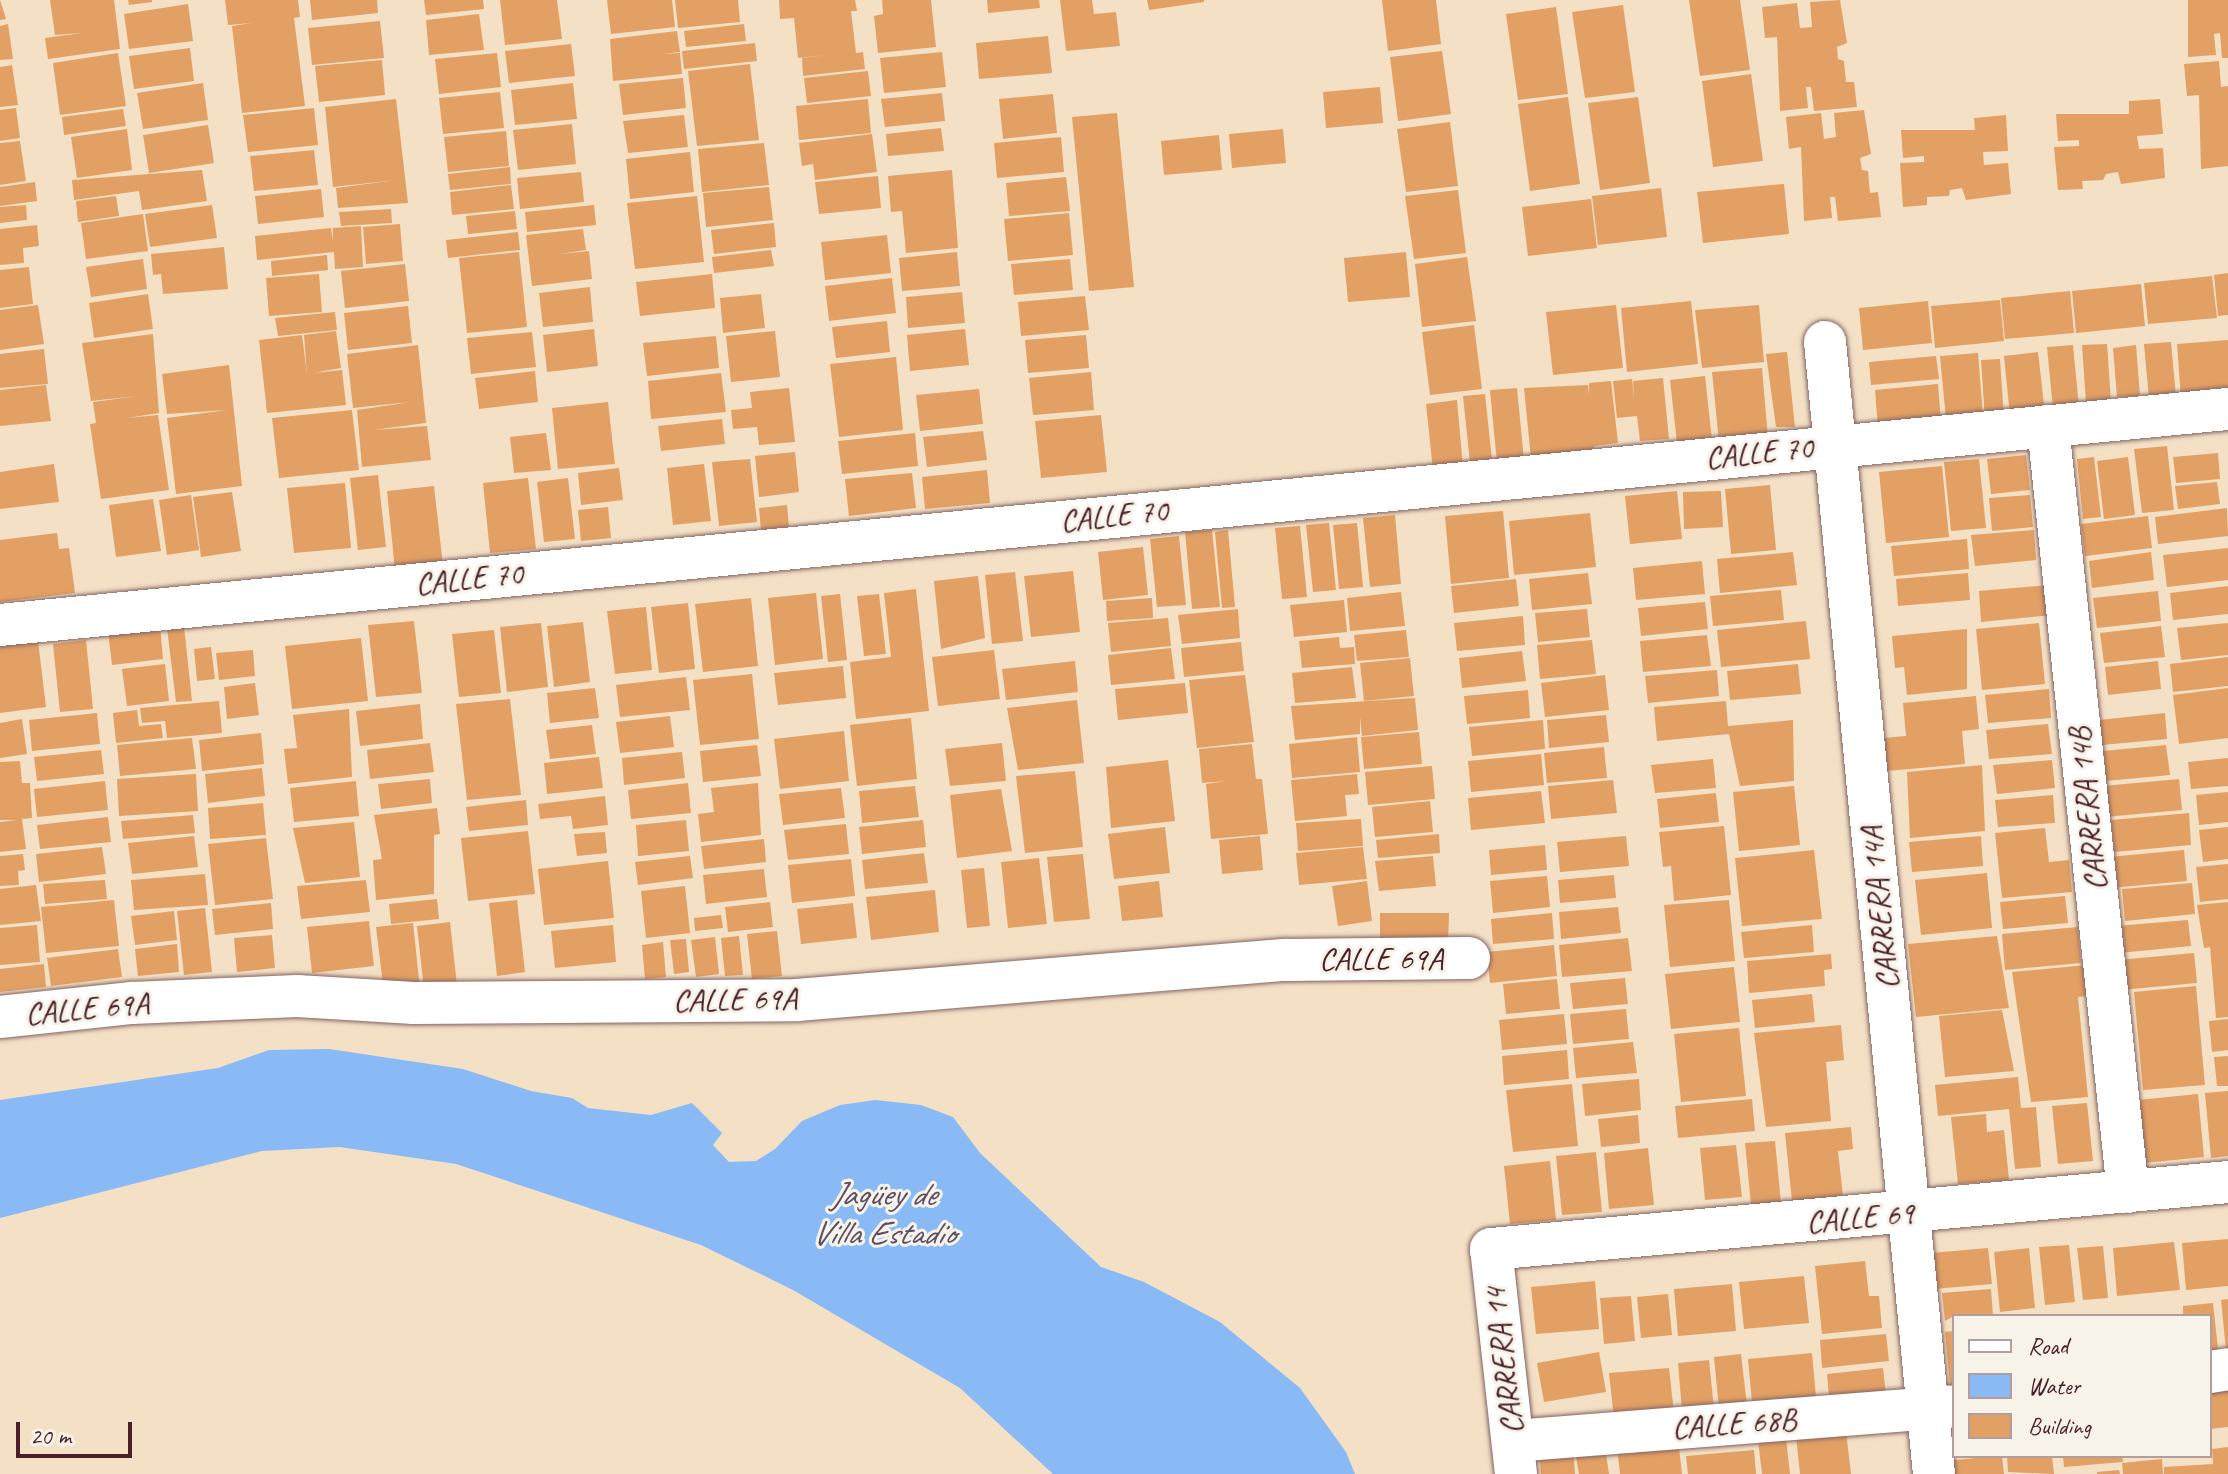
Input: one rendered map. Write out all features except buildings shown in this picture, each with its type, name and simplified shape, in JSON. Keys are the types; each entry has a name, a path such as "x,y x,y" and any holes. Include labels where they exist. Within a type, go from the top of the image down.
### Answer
{"street":[{"name":"CARRERA 14A","path":"1825,342 1910,1213 1941,1408 1934,1474"},
{"name":"CALLE 70","path":"0,625 2228,409"},
{"name":"CARRERA 14B","path":"2048,426 2128,1192"},
{"name":"CALLE 69A","path":"0,1017 64,1008 297,996 414,1003 797,1000 1286,960 1469,958"},
{"name":"CALLE 69","path":"1491,1249 2228,1182"},
{"name":"CARRERA 14","path":"1491,1249 1515,1457"},
{"name":"CALLE 68B","path":"1515,1457 1941,1408"}],"water":[{"name":"Jagüey de Villa Estadio","path":"329,1049 463,1069 531,1091 572,1098 588,1108 651,1115 692,1103 722,1133 713,1145 729,1162 756,1161 775,1149 802,1121 840,1105 875,1100 921,1105 953,1117 980,1153 1101,1267 1144,1282 1220,1322 1300,1388 1346,1452 1355,1474 1053,1474 960,1388 793,1290 701,1245 456,1164 340,1147 262,1151 0,1218 0,1100 218,1068 269,1050"}]}
